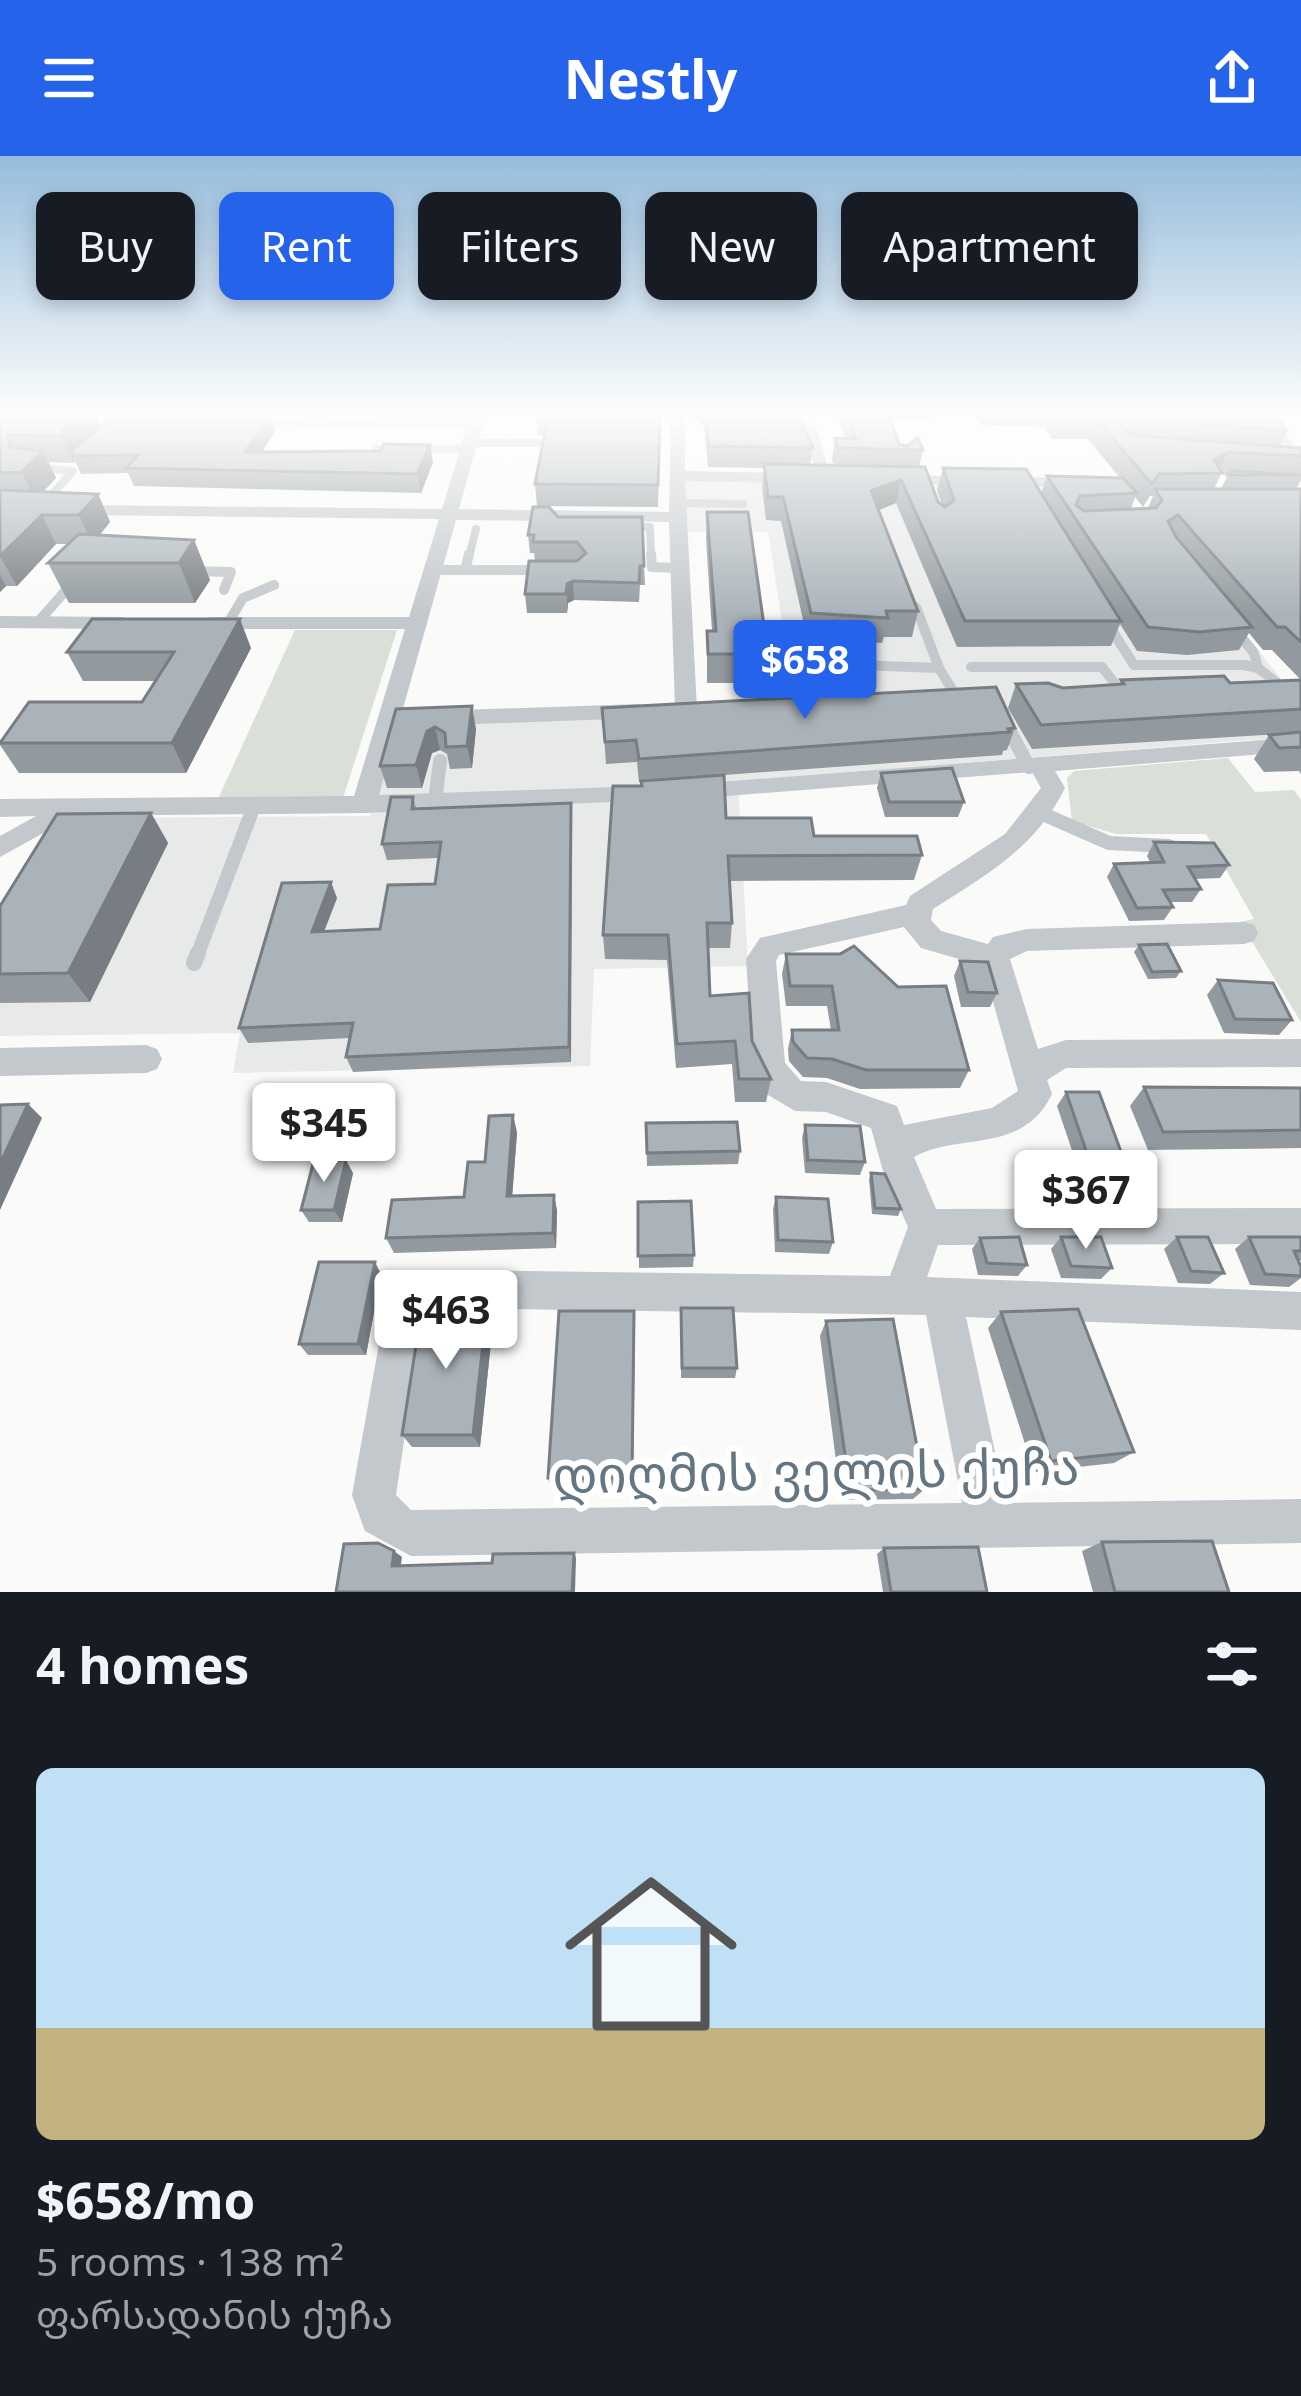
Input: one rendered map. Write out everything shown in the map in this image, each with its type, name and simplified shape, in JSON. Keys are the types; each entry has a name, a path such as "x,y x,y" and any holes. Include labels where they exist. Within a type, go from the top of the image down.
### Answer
{"street":[{"path":"364,804 457,483"},
{"path":"386,720 697,709 679,568 676,483"},
{"path":"1066,483 1090,484"},
{"path":"0,509 557,514 677,510"},
{"path":"0,622 157,623"},
{"path":"181,623 415,623"},
{"path":"1072,691 1291,689"},
{"path":"0,808 601,797 1301,744"},
{"path":"995,958 931,940 916,922 920,903 1017,842 1042,814 1053,788 1034,766"},
{"path":"0,848 69,809"},
{"path":"918,913 770,946 761,959 769,1064 780,1085 795,1096 826,1097 885,1117 901,1171 926,1227 922,1296 989,1527"},
{"path":"898,1150 908,1139 1010,1118 1027,1108 1035,1094 1033,1073 995,958 1003,945 1027,940 1244,933"},
{"path":"1033,1073 1046,1060 1066,1054 1301,1053"},
{"path":"0,1062 146,1059"},
{"path":"926,1227 1301,1226"},
{"name":"დიღმის ველის ქუჩა","path":"922,1296 447,1289 422,1294 404,1310 376,1474 376,1512 391,1526 411,1533 1301,1521"},
{"path":"922,1296 1301,1311"}],"lane":[{"path":"38,509 62,483"},
{"path":"924,483 932,502"},
{"path":"677,510 743,504"},
{"path":"557,514 559,527 650,527 652,567 679,568"},
{"path":"465,570 476,529"},
{"path":"38,622 84,570"},
{"path":"431,570 555,570"},
{"path":"167,571 231,572 224,590"},
{"path":"228,623 243,598 274,585"},
{"path":"916,607 939,668 1034,766"},
{"path":"1099,610 1134,664 1258,668 1291,689"},
{"path":"1225,617 1254,653 1258,668"},
{"path":"828,664 939,668"},
{"path":"970,667 1102,667 1119,689"},
{"path":"435,802 440,761"},
{"path":"194,963 254,806"},
{"path":"1042,814 1108,844 1177,846"}],"shaded area":[{"path":"685,483 1017,485 1044,528 1163,530 1301,704 1301,736 738,781 748,966 594,969 590,1066 233,1073 240,1033 0,1036 0,975 91,818 370,816 396,727 796,711 768,532 684,532"},
{"path":"295,630 397,630 343,798 218,799"},
{"path":"1228,758 1255,792 1294,790 1301,800 1301,1022 1240,922 1254,919 1206,834 1116,834 1072,821 1067,778 1074,771"}],"building":[{"path":"535,483 658,483 658,485"},
{"path":"766,483 893,483 871,491 918,611 886,611 888,618 811,613 783,497 768,497"},
{"path":"902,483 931,483 945,507 954,500 948,483 1035,483 1121,621 965,621"},
{"path":"1052,483 1128,483 1137,493 1080,496 1076,505 1084,511 1156,508 1162,500 1155,489 1301,489 1301,642 1285,627 1277,627 1178,515 1168,521 1176,537 1252,627 1199,632 1148,627"},
{"path":"0,490 98,494 79,515 42,515 0,556"},
{"path":"533,507 549,507 558,517 642,517 644,566 640,566 639,583 573,581 567,584 566,594 525,594 529,561 577,561 586,553 577,542 533,542 534,535 528,535"},
{"path":"707,512 748,512 768,654 708,654 707,631 716,631"},
{"path":"79,534 194,540 179,563 48,563"},
{"path":"92,619 240,619 172,743 0,743 29,702 142,702 174,652 67,652"},
{"path":"1224,676 1230,683 1301,680 1301,709 1041,725 1016,684 1048,683 1063,688 1124,684 1121,680"},
{"path":"996,687 1015,728 1010,732 639,759 636,740 605,742 602,708"},
{"path":"472,706 467,746 446,747 445,733 435,727 427,731 416,765 380,766 396,709"},
{"path":"1301,732 1301,747 1279,748 1269,735"},
{"path":"952,768 964,802 889,802 881,773"},
{"path":"724,775 726,818 811,818 814,836 917,836 922,855 728,856 732,923 707,923 710,996 749,993 752,1041 771,1079 739,1079 735,1041 677,1044 668,935 603,935 613,786"},
{"path":"391,797 413,797 412,809 571,803 569,1047 346,1057 353,1023 239,1028 282,883 331,882 312,932 380,929 388,885 435,884 441,842 382,844"},
{"path":"151,813 68,973 0,974 0,906 57,814"},
{"path":"1154,842 1214,843 1229,865 1188,867 1201,889 1163,890 1173,907 1137,908 1114,864 1164,862"},
{"path":"1167,944 1181,971 1152,972 1139,945"},
{"path":"854,946 898,987 946,986 969,1070 866,1070 832,1059 807,1058 793,1042 792,1030 839,1030 832,986 790,986 786,954 840,954"},
{"path":"960,961 988,962 997,993 968,992"},
{"path":"1218,980 1273,983 1292,1020 1235,1019"},
{"path":"1144,1087 1301,1088 1301,1130 1163,1132"},
{"path":"1066,1092 1099,1092 1127,1168 1092,1168"},
{"path":"28,1104 0,1164 0,1105"},
{"path":"513,1115 507,1196 554,1195 553,1233 386,1238 392,1200 464,1197 468,1162 485,1162 489,1116"},
{"path":"737,1122 740,1151 647,1153 646,1123"},
{"path":"805,1125 860,1126 865,1162 808,1160"},
{"path":"314,1160 346,1160 334,1210 301,1210"},
{"path":"871,1173 885,1174 901,1209 875,1208"},
{"path":"776,1197 828,1199 833,1242 778,1240"},
{"path":"691,1201 694,1255 638,1256 638,1202"},
{"path":"1019,1237 1027,1265 987,1263 980,1238"},
{"path":"1061,1237 1101,1237 1112,1268 1071,1266"},
{"path":"1177,1237 1208,1237 1224,1273 1191,1271"},
{"path":"1249,1237 1301,1237 1301,1251 1294,1251 1301,1276 1265,1274"},
{"path":"319,1262 375,1262 358,1344 299,1344"},
{"path":"422,1307 487,1307 473,1435 402,1435"},
{"path":"681,1308 733,1308 737,1368 682,1368"},
{"path":"1078,1309 1134,1452 1051,1461 1001,1312"},
{"path":"559,1311 634,1311 632,1478 548,1478"},
{"path":"893,1319 925,1489 850,1490 826,1321"},
{"path":"1212,1541 1229,1592 1115,1592 1102,1542"},
{"path":"378,1543 394,1551 392,1566 492,1563 493,1554 574,1553 572,1592 336,1592 344,1544"},
{"path":"978,1547 987,1592 891,1592 884,1548"}]}
